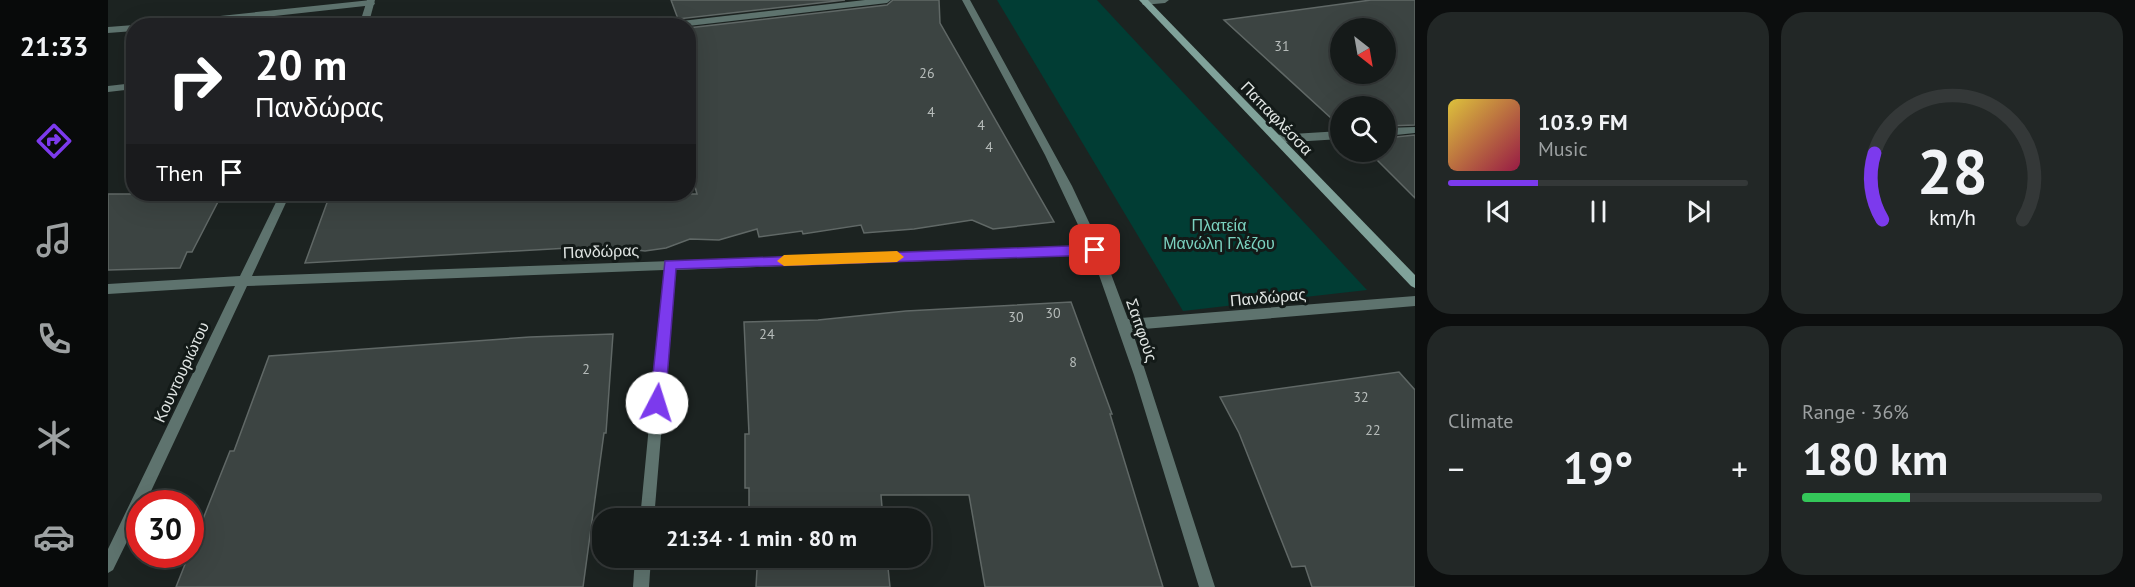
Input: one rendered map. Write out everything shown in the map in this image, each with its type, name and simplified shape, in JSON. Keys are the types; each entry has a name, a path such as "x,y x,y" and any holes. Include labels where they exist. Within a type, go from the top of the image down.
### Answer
{"street":[{"path":"696,22 886,0"},
{"name":"Σαπφούς","path":"966,0 1064,178 1095,250 1124,325 1207,587"},
{"path":"1144,1 1165,0"},
{"name":"Παπαφλέσσα","path":"1144,1 1415,284"},
{"path":"226,18 371,2 366,18"},
{"path":"108,30 126,28"},
{"path":"108,89 126,87"},
{"path":"1396,131 1415,130"},
{"path":"1276,139 1330,136"},
{"name":"Κουντουριώτου","path":"108,565 282,201"},
{"name":"Πανδώρας","path":"108,289 242,281 670,264 1095,250"},
{"path":"648,508 670,264"},
{"name":"Πανδώρας","path":"1124,325 1415,301"},
{"path":"640,587 642,568"}],"green space":[{"name":"Πλατεία Μανώλη Γλέζου","path":"997,0 1097,0 1367,290 1183,311"}],"building":[{"path":"671,0 845,0 687,18 678,18"},
{"path":"893,0 939,0 940,23 1054,222 993,229 972,220 914,229 864,233 861,225 803,234 802,231 759,237 757,229 719,240 690,239 666,248 645,251 604,246 305,263 328,201 696,201 696,27 887,5"},
{"path":"1371,0 1415,0 1415,125 1396,126 1396,96 1330,96 1330,117 1224,20"},
{"path":"1415,135 1415,198 1379,162 1396,162 1396,137"},
{"path":"108,194 126,194 126,201 218,201 192,252 187,252 180,268 108,270"},
{"path":"1071,302 1112,414 1110,414 1163,587 985,587 969,495 881,495 882,508 749,508 749,488 745,488 745,434 749,434 744,322 818,320 906,311"},
{"path":"613,334 606,433 604,433 592,508 583,587 176,587 184,568 204,568 204,516 230,451 234,451 269,356 530,337"},
{"path":"1399,372 1415,390 1415,587 1312,587 1305,566 1292,567 1239,433 1220,397"},
{"path":"888,568 890,587 756,587 757,569 749,569"}],"slow traffic":[{"path":"784,261 897,257"}],"route":[{"path":"657,403 670,264 1095,250"}]}
